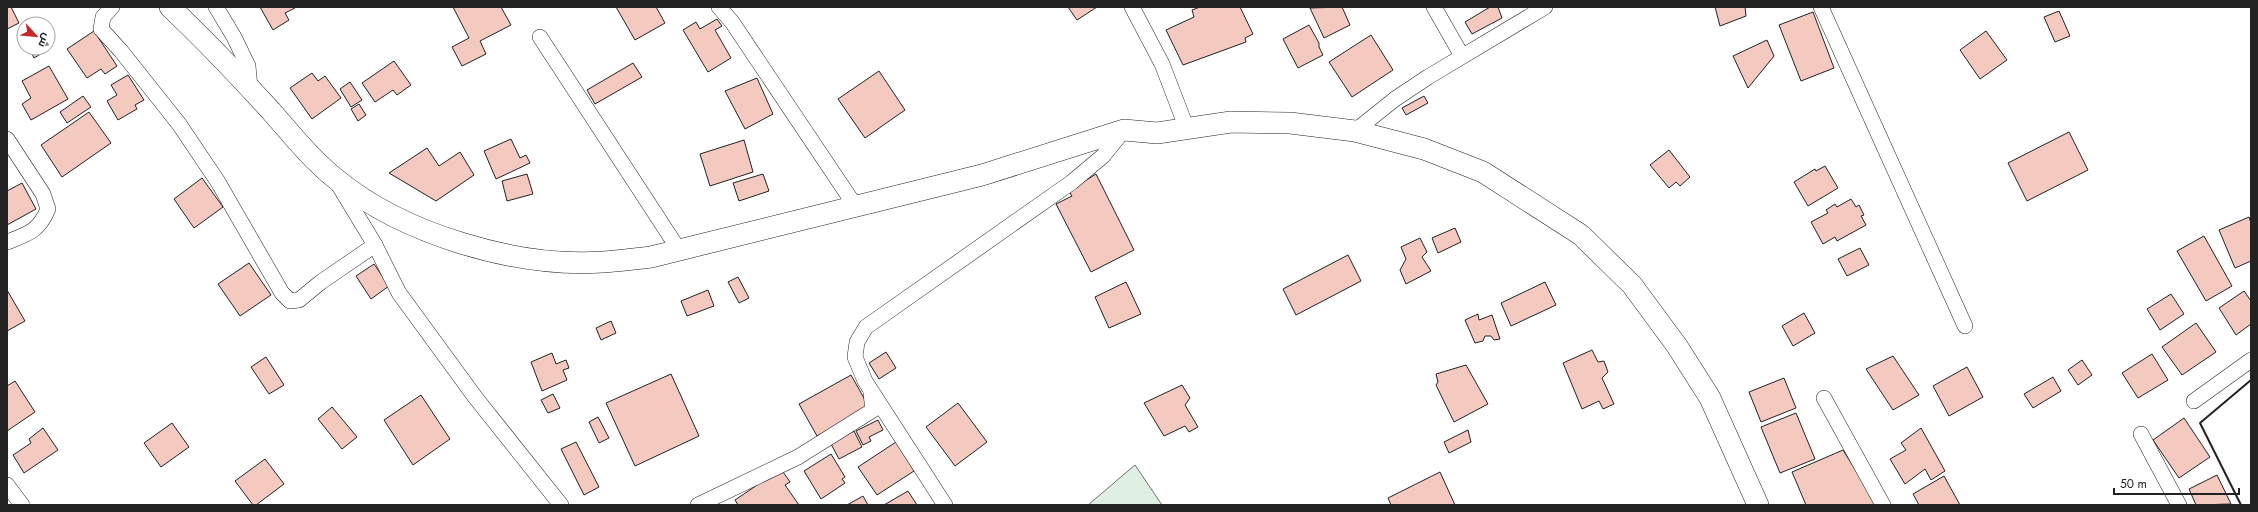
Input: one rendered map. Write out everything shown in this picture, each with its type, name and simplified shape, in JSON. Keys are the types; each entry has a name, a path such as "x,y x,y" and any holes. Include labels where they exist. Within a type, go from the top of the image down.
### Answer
{"main road":[{"path":"170,7 250,88 336,179 375,205 415,226 464,245 501,254 556,261 602,262 651,257 982,175 1124,130 1157,133 1231,122 1290,123 1355,132 1424,149 1483,172 1581,235 1632,285 1677,346 1710,398 1758,505"}],"street":[{"path":"112,7 104,17 100,29 121,51 179,124 218,182 282,293 290,301 299,300 321,282 375,245"},
{"path":"216,7 234,37 248,66 250,88"},
{"path":"719,7 732,22 856,207"},
{"path":"1132,7 1162,64 1187,129"},
{"path":"1434,7 1462,56"},
{"path":"1355,132 1395,99 1462,56 1545,7"},
{"path":"1821,7 1965,326"},
{"path":"540,37 679,250"},
{"path":"944,505 871,393 855,357 857,342 866,327 1072,182 1102,156 1124,130"},
{"path":"7,139 43,194 48,209 42,223 29,234 7,242"},
{"path":"336,179 375,245 399,293 476,398 561,505"},
{"path":"2194,401 2251,360"},
{"path":"709,503 798,456 873,410 871,393"},
{"path":"1824,398 1883,505"},
{"path":"2141,434 2179,505"},
{"path":"7,485 22,505"}],"green space":[{"path":"1135,465 1162,505 1088,505"}],"building":[{"path":"7,7 11,7 16,17 16,24 7,29"},
{"path":"260,7 295,8 285,13 289,20 273,30"},
{"path":"453,7 501,7 511,25 480,41 486,54 462,66 452,47 469,38"},
{"path":"616,7 656,7 665,23 635,40"},
{"path":"1068,7 1097,7 1077,20"},
{"path":"1200,7 1240,7 1253,34 1245,38 1246,42 1183,65 1166,30 1194,17 1192,10"},
{"path":"1342,7 1350,25 1324,38 1310,8"},
{"path":"1490,7 1498,7 1502,18 1472,34 1465,22"},
{"path":"1715,7 1745,7 1746,16 1720,26"},
{"path":"2059,11 2070,36 2055,42 2044,17"},
{"path":"1813,12 1834,68 1801,81 1779,25"},
{"path":"717,19 722,26 715,30 731,58 708,72 683,30 696,22 700,29"},
{"path":"1309,25 1319,43 1319,47 1323,55 1298,68 1283,39"},
{"path":"94,31 117,66 105,74 101,69 87,78 67,49"},
{"path":"1986,31 2007,60 1980,79 1960,50"},
{"path":"1371,35 1393,70 1352,97 1329,62"},
{"path":"1767,40 1774,56 1748,88 1733,56"},
{"path":"394,61 411,85 397,95 393,90 375,102 362,83"},
{"path":"633,63 642,77 595,104 587,90"},
{"path":"49,66 68,99 31,120 22,104 31,98 22,81"},
{"path":"879,71 905,110 865,138 838,99"},
{"path":"312,73 318,81 325,76 341,98 312,119 290,88"},
{"path":"128,75 144,100 135,105 137,109 118,120 107,101 117,95 111,85"},
{"path":"757,78 773,114 745,129 725,91"},
{"path":"350,82 362,100 351,107 340,89"},
{"path":"83,96 91,107 67,123 60,112"},
{"path":"1424,96 1428,103 1406,115 1402,108"},
{"path":"359,104 366,115 358,121 351,109"},
{"path":"89,112 111,143 62,177 41,145"},
{"path":"2069,132 2088,170 2027,201 2008,163"},
{"path":"511,139 520,158 526,155 530,163 496,179 484,151"},
{"path":"744,140 753,172 710,186 700,154"},
{"path":"427,148 439,166 460,152 474,175 436,201 389,173"},
{"path":"1669,150 1690,177 1680,186 1676,182 1669,188 1650,165"},
{"path":"1825,166 1838,188 1808,206 1794,182 1815,169 1816,171"},
{"path":"527,174 533,194 507,201 502,181"},
{"path":"763,174 769,191 739,201 733,183"},
{"path":"1096,174 1134,250 1091,272 1056,204 1072,196 1069,191"},
{"path":"202,178 223,207 194,228 174,199"},
{"path":"22,183 36,209 7,225 7,191"},
{"path":"1851,199 1856,207 1859,205 1864,215 1861,216 1866,225 1837,241 1835,237 1823,244 1811,222 1828,213 1826,210 1835,204 1837,207"},
{"path":"2249,217 2251,223 2251,261 2235,268 2219,230"},
{"path":"1455,228 1461,242 1438,253 1432,238"},
{"path":"2204,236 2232,286 2206,301 2177,251"},
{"path":"1420,238 1427,252 1422,257 1431,271 1406,284 1400,270 1406,259 1401,247"},
{"path":"1860,248 1869,265 1847,276 1838,259"},
{"path":"1348,255 1361,281 1296,315 1283,289"},
{"path":"249,263 271,295 240,316 218,284"},
{"path":"374,264 389,286 371,299 356,276"},
{"path":"738,277 749,298 739,303 728,282"},
{"path":"1126,282 1141,314 1109,328 1095,297"},
{"path":"1545,282 1556,305 1511,326 1501,303"},
{"path":"7,290 25,321 7,331"},
{"path":"708,290 714,306 687,316 681,301"},
{"path":"2244,291 2251,301 2251,324 2236,335 2219,308"},
{"path":"2171,294 2184,314 2160,330 2147,309"},
{"path":"1804,313 1815,333 1793,346 1782,326"},
{"path":"1478,314 1479,320 1492,315 1500,339 1494,340 1491,336 1485,336 1483,341 1475,343 1465,320"},
{"path":"611,321 616,333 601,340 596,328"},
{"path":"2196,323 2216,352 2182,375 2162,347"},
{"path":"1592,350 1598,362 1604,361 1608,372 1602,378 1614,404 1603,409 1599,401 1582,409 1563,363"},
{"path":"886,352 896,368 879,379 869,363"},
{"path":"552,353 556,364 566,360 569,368 563,370 567,380 542,391 531,362"},
{"path":"2152,354 2168,380 2138,398 2122,373"},
{"path":"1893,356 1919,395 1893,410 1866,369"},
{"path":"266,357 284,385 269,394 251,367"},
{"path":"2082,360 2092,375 2078,385 2068,370"},
{"path":"1466,365 1488,404 1454,422 1436,385 1438,382 1436,374"},
{"path":"1967,367 1983,397 1949,416 1933,386"},
{"path":"671,374 699,436 635,466 606,403"},
{"path":"851,375 869,407 817,436 799,404"},
{"path":"2053,377 2061,391 2033,408 2024,394"},
{"path":"1784,378 1796,408 1761,422 1749,392"},
{"path":"15,381 35,412 7,431 7,386"},
{"path":"1182,385 1190,398 1185,405 1198,427 1189,432 1185,426 1164,436 1144,403"},
{"path":"553,394 560,408 548,413 541,400"},
{"path":"421,395 450,439 413,465 384,420"},
{"path":"958,403 987,442 955,466 926,427"},
{"path":"332,407 357,437 342,449 318,419"},
{"path":"1796,413 1815,459 1780,473 1761,427"},
{"path":"598,417 609,438 599,443 589,422"},
{"path":"2184,418 2210,457 2179,478 2153,440"},
{"path":"878,420 883,430 869,437 871,441 863,445 856,431"},
{"path":"172,423 189,447 161,467 144,443"},
{"path":"43,428 58,450 24,473 13,455 31,443 29,439"},
{"path":"1921,428 1945,471 1931,480 1925,469 1905,484 1890,459 1906,450 1901,443"},
{"path":"1468,430 1471,442 1449,453 1444,442"},
{"path":"854,431 862,447 839,459 831,444"},
{"path":"576,442 599,487 584,495 561,449"},
{"path":"896,442 914,471 877,495 858,467"},
{"path":"1843,450 1877,505 1806,505 1792,472"},
{"path":"831,454 845,477 842,479 845,483 821,499 804,471"},
{"path":"265,459 284,484 256,505 253,505 235,481"},
{"path":"781,469 790,482 785,485 799,505 738,505 735,500"},
{"path":"1440,472 1455,505 1391,505 1388,498"},
{"path":"2217,475 2231,504 2196,505 2189,489"},
{"path":"1944,476 1960,505 1919,505 1913,494"},
{"path":"908,491 917,505 884,505"},
{"path":"863,496 868,505 847,505"}],"wall":[{"path":"2241,505 2200,423 2251,380"}]}
